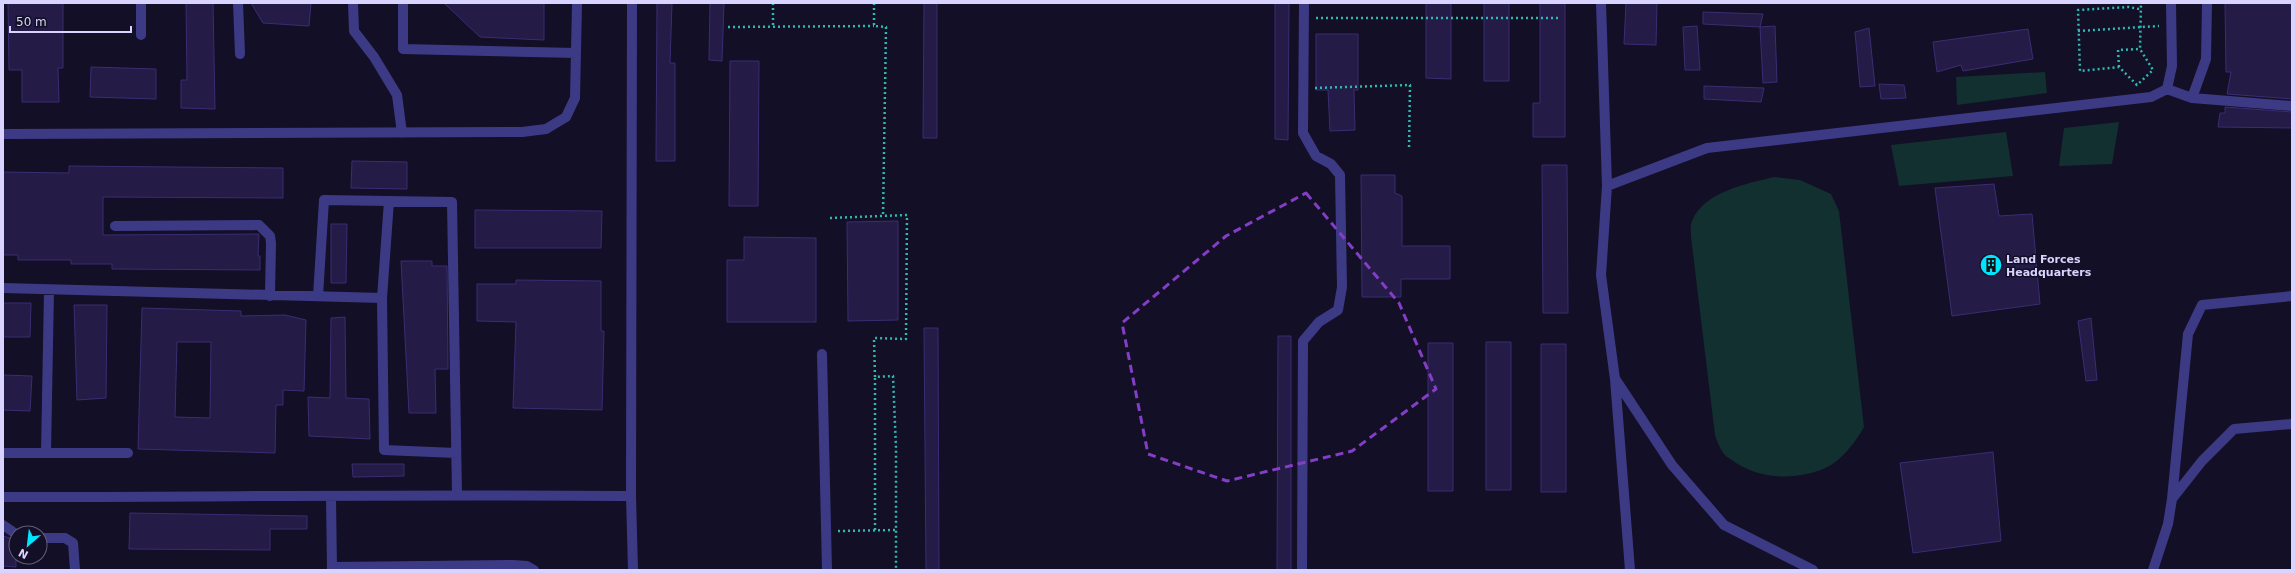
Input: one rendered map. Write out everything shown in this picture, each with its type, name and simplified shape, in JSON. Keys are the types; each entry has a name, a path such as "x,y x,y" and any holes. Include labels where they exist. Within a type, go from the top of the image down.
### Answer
{"lane":[{"path":"141,3 141,35"},
{"path":"238,3 240,54"},
{"path":"353,3 354,31 374,57 397,95 402,133"},
{"path":"403,3 403,49 576,53"},
{"path":"3,134 522,132 546,129 566,118 575,98 577,3"},
{"path":"632,3 631,496 634,570"},
{"path":"1302,570 1303,341 1319,322 1338,310 1342,287 1340,175 1331,164 1316,156 1303,133 1302,88 1304,3"},
{"path":"1601,3 1608,186 1601,275 1615,379 1630,570"},
{"path":"2167,89 2172,66 2171,3"},
{"path":"2192,98 2206,59 2207,3"},
{"path":"1608,186 1707,148 2151,97 2167,89 2192,98 2292,106"},
{"path":"318,296 324,200 452,202 457,494"},
{"path":"389,201 382,298 384,450 456,452"},
{"path":"116,226 259,225 266,229 271,243 270,296"},
{"path":"3,288 382,298"},
{"path":"46,453 49,290"},
{"path":"2153,570 2168,524 2172,499 2188,334 2202,305 2292,296"},
{"path":"822,354 827,570"},
{"path":"1615,379 1672,465 1724,525 1813,570"},
{"path":"2172,499 2202,461 2234,429 2292,424"},
{"path":"3,453 128,453"},
{"path":"3,497 331,497 457,494 631,496"},
{"path":"331,497 332,568 513,565 527,566 534,570"},
{"path":"48,538 64,538 73,543 75,570"}],"path":[{"path":"773,3 774,27"},
{"path":"874,3 874,26"},
{"path":"2140,50 2118,50 2119,67 2137,85 2153,70 2140,50 2139,9 2141,3"},
{"path":"2119,67 2080,71 2078,10 2129,7 2139,9"},
{"path":"1303,18 1560,18"},
{"path":"2078,31 2172,26"},
{"path":"728,27 886,27 883,216"},
{"path":"1302,88 1410,85 1409,150"},
{"path":"830,218 907,215 906,339 874,338 874,530"},
{"path":"875,377 893,376 896,448 896,570"},
{"path":"826,531 896,530"}],"highlighted area":[{"path":"1306,193 1399,303 1436,389 1352,451 1227,481 1148,454 1122,323 1226,236"}],"green space":[{"path":"2045,72 2047,93 1957,105 1956,77"},
{"path":"2119,122 2112,164 2059,166 2064,128"},
{"path":"2006,132 2013,176 1899,186 1891,145"},
{"path":"1774,177 1800,180 1831,194 1839,211 1864,427 1841,458 1828,467 1810,473 1788,476 1766,475 1756,472 1736,463 1721,450 1715,435 1691,237 1692,221 1706,202 1727,190"}],"building":[{"path":"8,3 63,3 63,68 58,68 59,102 22,102 22,70 9,70"},
{"path":"186,3 213,3 215,109 181,108 181,80 187,80"},
{"path":"251,3 311,3 309,26 263,23"},
{"path":"444,3 544,3 544,40 480,37"},
{"path":"657,3 672,3 670,63 675,63 675,161 656,161"},
{"path":"710,3 724,3 722,61 709,60"},
{"path":"924,3 937,3 937,138 923,138"},
{"path":"1275,3 1289,3 1288,140 1275,139"},
{"path":"1426,3 1451,3 1451,79 1426,78"},
{"path":"1484,3 1509,3 1509,81 1484,81"},
{"path":"1540,3 1565,3 1565,137 1533,137 1533,103 1540,103"},
{"path":"1626,3 1657,3 1656,45 1624,44"},
{"path":"2225,3 2292,3 2292,99 2227,94 2231,72 2226,72"},
{"path":"1703,12 1763,14 1760,27 1703,24"},
{"path":"1697,26 1700,70 1685,70 1683,27"},
{"path":"1775,26 1777,82 1763,83 1760,27"},
{"path":"1869,28 1875,86 1860,87 1855,32"},
{"path":"2028,29 2033,59 1963,71 1961,65 1937,72 1933,42"},
{"path":"1316,34 1358,34 1358,90 1354,90 1355,130 1330,131 1328,90 1316,90"},
{"path":"730,61 759,61 758,206 729,206"},
{"path":"91,67 156,69 156,99 90,97"},
{"path":"1879,84 1904,85 1906,98 1881,99"},
{"path":"1704,86 1764,88 1761,102 1704,99"},
{"path":"2225,107 2292,112 2292,128 2218,127 2220,113 2225,113"},
{"path":"352,161 407,162 407,189 351,188"},
{"path":"1542,165 1567,165 1568,313 1543,313"},
{"path":"69,166 283,168 283,198 103,197 103,235 259,234 258,256 260,256 260,270 112,269 112,264 71,264 71,260 18,260 18,255 3,255 3,172 69,173"},
{"path":"1361,175 1395,175 1395,193 1402,196 1402,246 1450,246 1450,279 1401,279 1401,297 1362,297"},
{"name":"Land Forces Headquarters","path":"1994,184 1999,216 2032,214 2040,304 1952,316 1935,188"},
{"path":"475,210 602,211 601,248 475,248"},
{"path":"898,221 898,320 848,321 847,222"},
{"path":"331,224 347,224 346,283 331,283"},
{"path":"744,237 816,238 816,322 727,322 727,260 744,260"},
{"path":"401,261 432,261 432,266 447,266 448,369 435,369 436,413 409,413"},
{"path":"516,280 601,281 601,331 604,331 602,410 513,408 516,322 477,321 477,284 516,284"},
{"path":"3,303 31,303 30,337 3,337"},
{"path":"74,305 107,305 106,398 77,400"},
{"path":"142,308 241,311 241,316 285,315 306,320 304,391 283,390 283,405 276,405 275,453 138,449","holes":["177,342 211,342 210,418 175,417"]},
{"path":"345,317 346,398 369,399 370,439 309,436 308,397 330,398 331,318"},
{"path":"2091,318 2097,380 2086,381 2078,321"},
{"path":"924,328 938,328 939,570 926,570"},
{"path":"1278,336 1291,336 1291,570 1277,570"},
{"path":"1486,342 1511,342 1511,490 1486,490"},
{"path":"1428,343 1453,343 1453,491 1428,491"},
{"path":"1541,344 1566,344 1566,492 1541,492"},
{"path":"3,375 32,376 30,411 3,410"},
{"path":"1993,452 2001,541 1913,553 1900,463"},
{"path":"352,464 404,464 404,476 353,477"},
{"path":"130,513 307,516 307,529 270,529 270,550 129,549"},
{"path":"3,536 8,538 8,565 16,565 16,567 3,566"}],"place":[{"name":"Land Forces Headquarters","path":"1991,265"}]}
